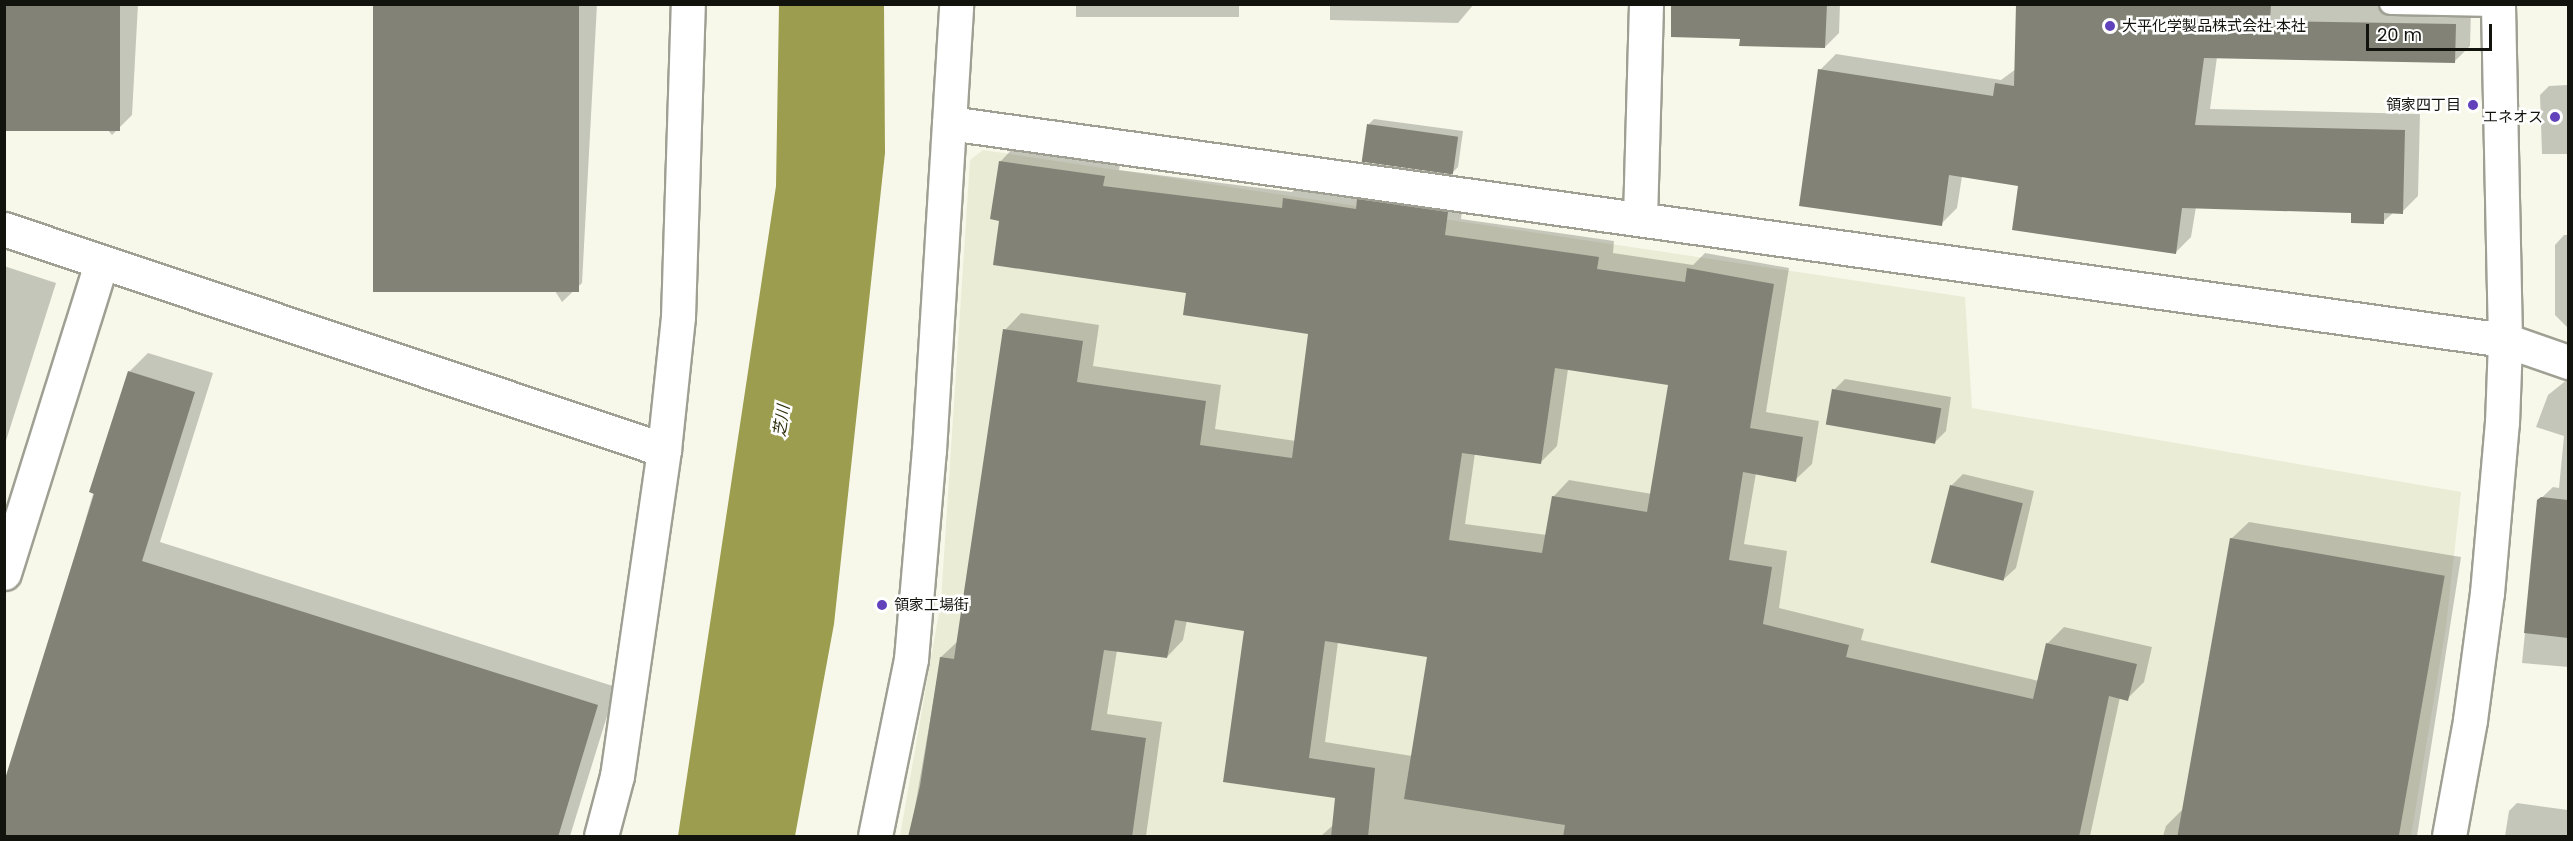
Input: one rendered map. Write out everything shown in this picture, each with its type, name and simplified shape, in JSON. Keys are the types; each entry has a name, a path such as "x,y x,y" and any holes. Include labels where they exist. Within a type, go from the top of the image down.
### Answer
{"street":[{"path":"601,837 617,776 664,450 678,317 688,4"},
{"path":"875,837 911,659 929,450 956,4"},
{"path":"1640,219 1646,4"},
{"path":"2449,837 2470,720 2487,593 2502,423 2505,340 2498,5"},
{"path":"949,123 2505,340 2568,362"},
{"path":"4,229 664,450"},
{"path":"4,573 101,263"}],"lane":[{"path":"2390,4 2498,5"}],"shaded area":[{"path":"983,150 1965,297 1972,408 2461,492 2446,627 2411,836 900,836 941,601 970,160"}],"water":[{"name":"芝川","path":"779,5 884,5 885,153 834,624 795,836 678,836 776,186"}],"building":[{"path":"4,4 120,4 120,131 4,131"},
{"path":"373,4 579,4 579,292 373,292"},
{"path":"1671,4 1827,4 1825,48 1739,46 1740,39 1671,37"},
{"path":"2016,4 2271,4 2270,21 2456,24 2455,63 2204,58 2195,125 2405,130 2403,214 2384,213 2384,224 2351,223 2351,213 2182,208 2176,254 2012,230 2018,186 1949,175 1942,226 1799,206 1818,69 1993,96 1995,83 2014,86"},
{"path":"1367,124 1458,137 1453,174 1362,162"},
{"path":"999,161 1105,176 1103,186 1282,208 1283,198 1356,209 1357,199 1448,212 1445,235 1599,257 1597,269 1685,282 1687,268 1774,284 1750,428 1803,437 1796,482 1743,472 1729,560 1772,567 1763,624 1849,645 1846,657 2033,699 2046,643 2137,664 2128,701 2109,696 2079,837 1563,837 1565,825 1404,799 1427,657 1325,641 1309,758 1375,768 1368,837 1331,837 1335,798 1223,782 1244,631 1175,620 1167,658 1104,650 1091,730 1146,738 1132,837 908,837 920,786 940,657 954,659 1003,329 1083,341 1077,382 1206,401 1200,445 1292,458 1308,334 1183,315 1186,293 993,265 999,221 990,219","holes":["1555,368 1668,385 1647,512 1552,496 1542,553 1449,540 1462,453 1541,464"]},
{"path":"128,371 195,392 142,561 598,705 558,837 4,837 4,782 94,494 89,492"},
{"path":"1832,389 1941,408 1935,444 1826,424"},
{"path":"1950,485 2023,503 2003,581 1931,563"},
{"path":"2541,497 2568,500 2568,638 2524,633 2537,500"},
{"path":"2230,538 2445,576 2399,836 2177,836"}],"place":[{"name":"大平化学製品株式会社 本社","path":"2110,26"},
{"name":"領家四丁目","path":"2473,105"},
{"name":"エネオス","path":"2555,117"},
{"name":"領家工場街","path":"882,605"}]}
